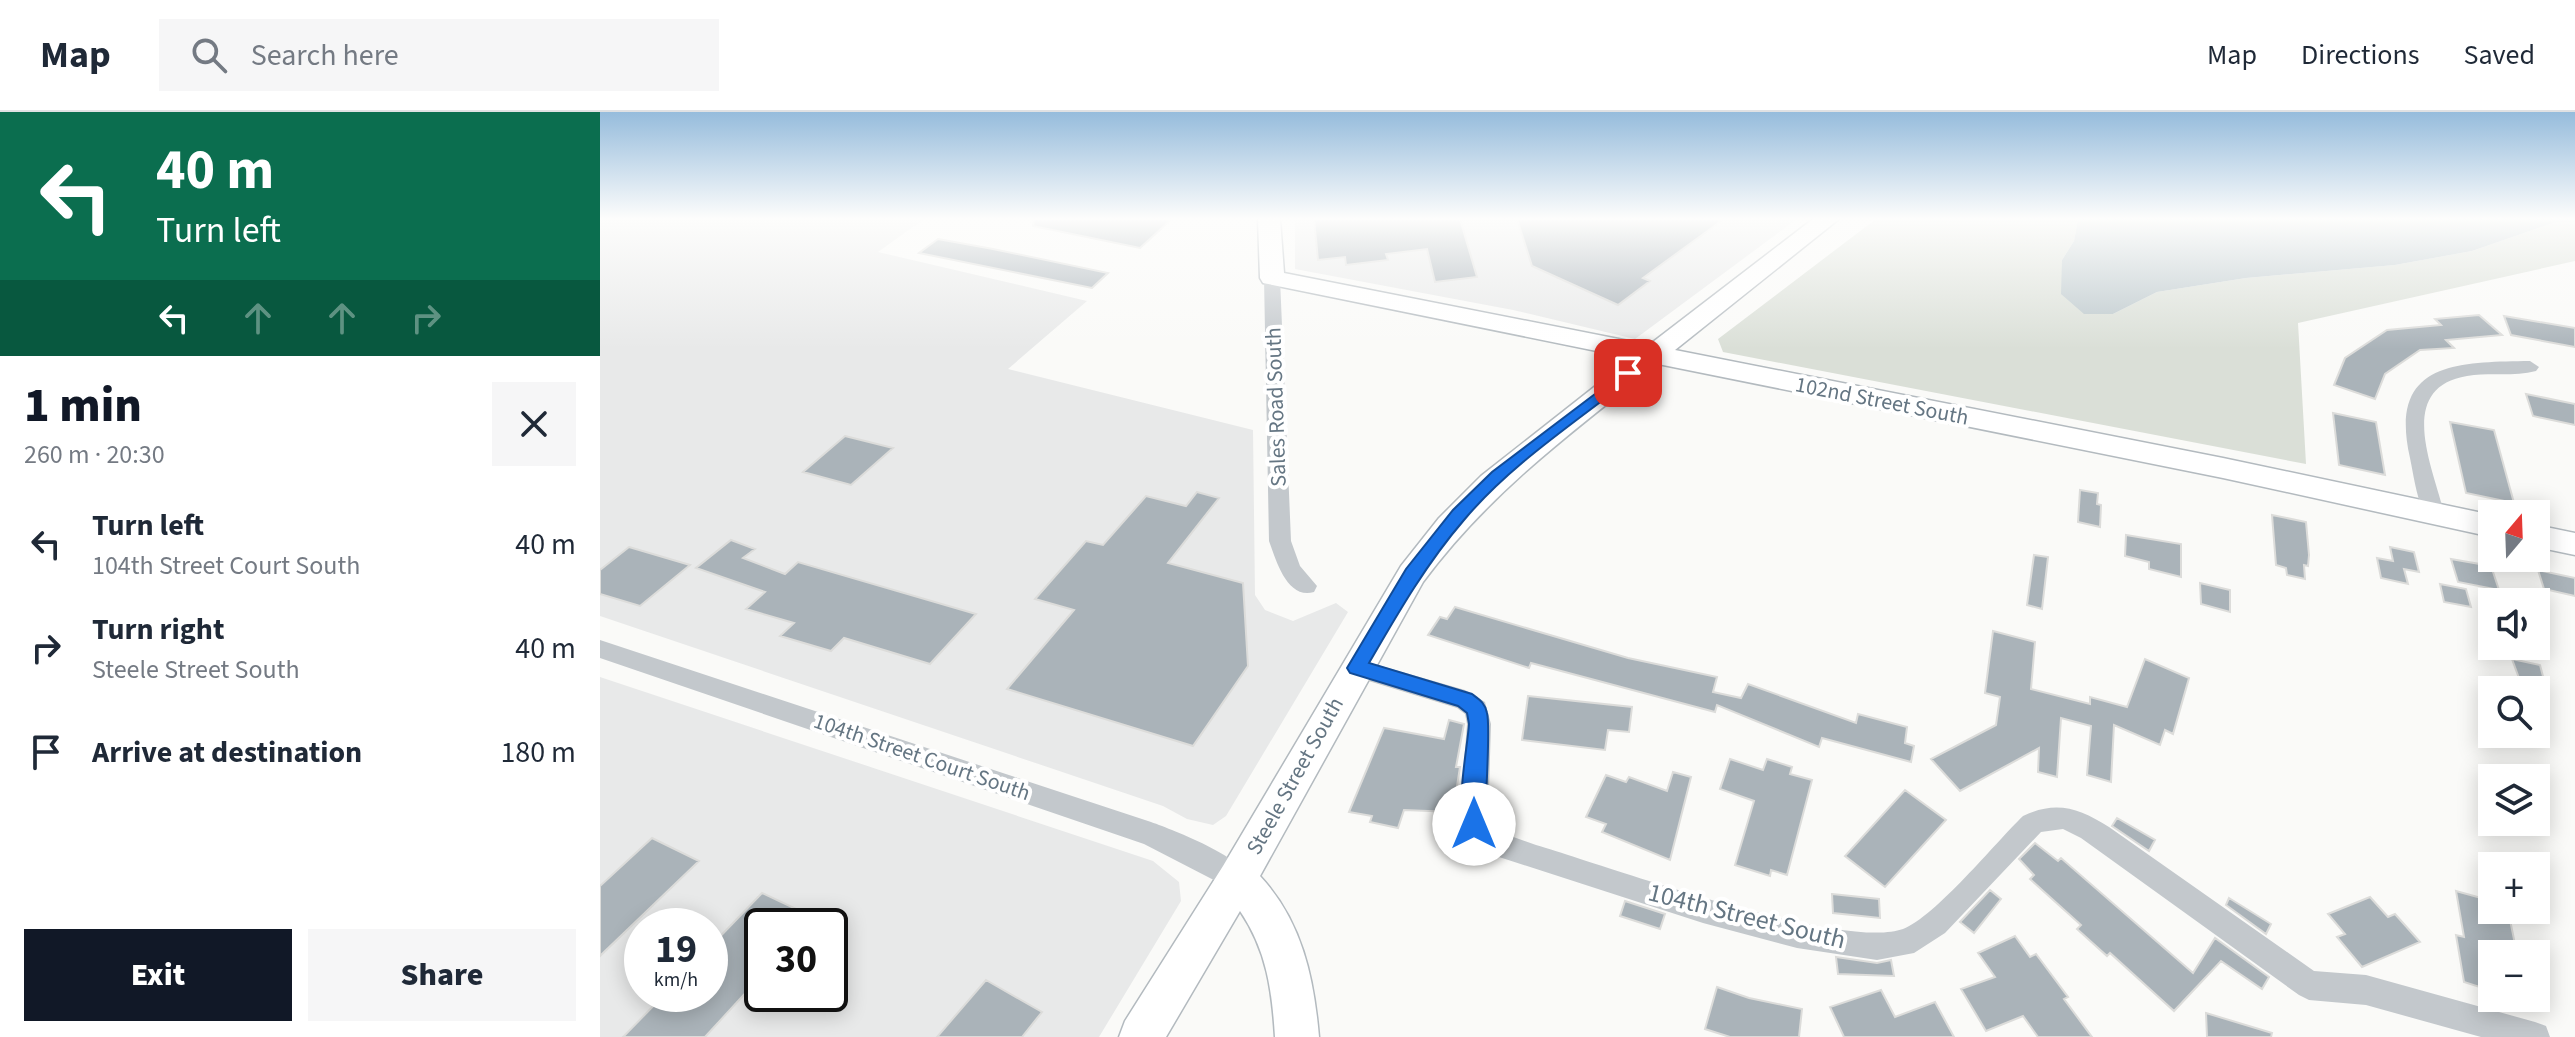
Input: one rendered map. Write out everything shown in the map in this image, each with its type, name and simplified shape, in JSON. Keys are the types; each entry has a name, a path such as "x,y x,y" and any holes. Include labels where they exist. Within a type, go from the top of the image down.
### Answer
{"street":[{"name":"Sales Road South","path":"1271,262 1280,541 1291,570 1306,586"},
{"name":"Steele Street South","path":"1141,1037 1237,879 1412,574 1459,514 1498,476 1772,262"},
{"name":"102nd Street South","path":"1272,278 2223,468 2478,523"},
{"path":"2434,513 2414,419 2417,400 2436,380 2449,375 2482,368 2530,367"},
{"path":"2550,539 2575,544"},
{"name":"104th Street Court South","path":"600,649 1151,834 1195,854 1237,879"},
{"name":"104th Street South","path":"1357,668 1472,703 1479,715 1473,814 1476,828 1483,836 1719,914 1833,941 1887,946 1904,943 1935,923 2032,824 2047,816 2060,815 2109,842 2309,985 2366,990 2535,1037"},
{"path":"1237,879 1262,904 1277,933 1288,964 1297,1037"}],"shaded area":[{"path":"600,262 921,262 1087,301 1008,369 1253,430 1255,595 1265,610 1293,621 1336,603 1348,612 1226,816 1213,825 1187,819 1163,806 600,616"},
{"path":"1295,262 1739,262 1635,339 1513,310 1295,269"},
{"path":"1819,262 2064,262 2113,314 2157,292 2246,278 2411,262 2570,262 2298,323 2306,464 1723,352 1718,339"},
{"path":"2062,262 2411,262 2246,278 2157,292 2113,314 2084,314 2061,294"},
{"path":"600,677 1153,861 1179,882 1181,901 1099,1037 600,1037"}],"building":[{"path":"964,262 1056,262 1108,273 1092,288"},
{"path":"1430,262 1473,262 1477,277 1435,282"},
{"path":"1531,262 1665,262 1643,278 1650,281 1618,305 1532,266"},
{"path":"2479,315 2502,335 2446,340 2454,348 2420,350 2385,374 2375,399 2334,385 2345,358 2387,330 2441,325 2435,319"},
{"path":"2504,316 2575,328 2575,347 2511,335"},
{"path":"2526,394 2575,404 2575,425 2533,416"},
{"path":"2333,413 2376,422 2385,475 2339,465"},
{"path":"2450,422 2494,430 2513,500 2466,493"},
{"path":"845,436 893,448 851,485 803,472"},
{"path":"2080,490 2098,493 2100,527 2078,522"},
{"path":"1197,492 1219,498 1168,563 1243,583 1248,666 1193,746 1007,689 1074,610 1035,599 1086,541 1103,545 1146,496 1186,506"},
{"path":"2272,515 2306,522 2309,555 2308,566 2304,565 2305,579 2287,575 2286,568 2276,565"},
{"path":"2126,535 2181,544 2181,577 2149,569 2149,562 2125,556"},
{"path":"731,540 755,549 743,558 785,574 798,562 976,614 930,664 844,638 831,651 780,636 794,623 746,609 765,592 696,568"},
{"path":"629,547 690,565 640,606 600,594 600,570"},
{"path":"2390,547 2414,552 2419,572 2404,569 2408,584 2381,578 2377,558 2393,561"},
{"path":"2034,555 2048,557 2042,609 2027,605"},
{"path":"2451,559 2478,564 2478,572 2493,572 2498,588 2489,588 2458,582"},
{"path":"2539,572 2575,578 2575,596 2544,588"},
{"path":"2200,583 2230,590 2230,612 2201,604"},
{"path":"2440,584 2466,589 2471,607 2444,602"},
{"path":"1455,607 1628,658 1717,677 1713,692 1741,698 1748,684 1856,723 1858,714 1907,727 1905,743 1914,746 1911,762 1822,738 1819,747 1717,705 1715,712 1531,663 1529,668 1428,635 1440,617 1447,619"},
{"path":"1993,631 2035,642 2031,689 2090,704 2090,697 2127,707 2145,659 2189,678 2173,734 2165,730 2160,745 2114,725 2111,782 2087,775 2091,726 2061,718 2057,777 2038,772 2039,748 1960,791 1931,759 1996,725 2000,697 1985,693"},
{"path":"2512,660 2540,665 2543,676 2518,676"},
{"path":"1528,696 1632,707 1629,732 1608,730 1605,750 1522,740"},
{"path":"1449,720 1464,724 1456,767 1460,767 1453,812 1404,810 1398,828 1370,822 1372,816 1349,812 1384,728 1444,739"},
{"path":"1730,759 1763,770 1767,759 1792,767 1790,774 1812,780 1787,875 1771,870 1770,876 1735,865 1754,801 1720,789"},
{"path":"1673,772 1691,777 1670,860 1602,832 1606,824 1586,817 1606,775 1626,782 1629,777 1667,791"},
{"path":"1905,790 1946,820 1885,887 1845,856"},
{"path":"2117,818 2155,840 2149,851 2112,826"},
{"path":"652,838 699,861 650,908 624,908 624,933 600,956 600,886"},
{"path":"2035,843 2058,861 2061,858 2193,973 2215,938 2269,977 2262,989 2221,961 2174,1011 2110,953 2107,956 2077,929 2081,925 2030,879 2034,875 2019,859"},
{"path":"1990,890 2001,899 1974,933 1960,922"},
{"path":"2456,891 2478,897 2478,924 2511,924 2514,940 2478,940 2478,986 2464,982 2456,935 2464,937"},
{"path":"762,893 794,908 748,908"},
{"path":"1832,894 1879,899 1880,918 1833,913"},
{"path":"2370,897 2388,917 2395,914 2420,942 2362,967 2337,937 2345,934 2328,914"},
{"path":"2229,898 2271,924 2266,934 2226,905"},
{"path":"1625,901 1665,914 1660,929 1620,916"},
{"path":"744,912 744,995 728,1012 728,928"},
{"path":"2015,936 2030,957 2036,954 2068,997 2064,999 2092,1037 2038,1037 2023,1016 1986,1031 1961,989 1995,977 1978,953"},
{"path":"1836,957 1877,963 1891,960 1894,976 1838,974"},
{"path":"986,980 1042,1012 1022,1037 937,1037"},
{"path":"1717,987 1749,998 1802,1009 1799,1037 1730,1037 1705,1029"},
{"path":"1881,990 1895,1017 1935,1002 1954,1037 1844,1037 1830,1007"},
{"path":"647,1012 728,1012 705,1037 623,1037"},
{"path":"2206,1013 2272,1033 2271,1037 2207,1037"}],"route":[{"path":"1474,824 1479,715 1472,703 1357,668 1412,574 1459,514 1498,476 1628,373"}]}
